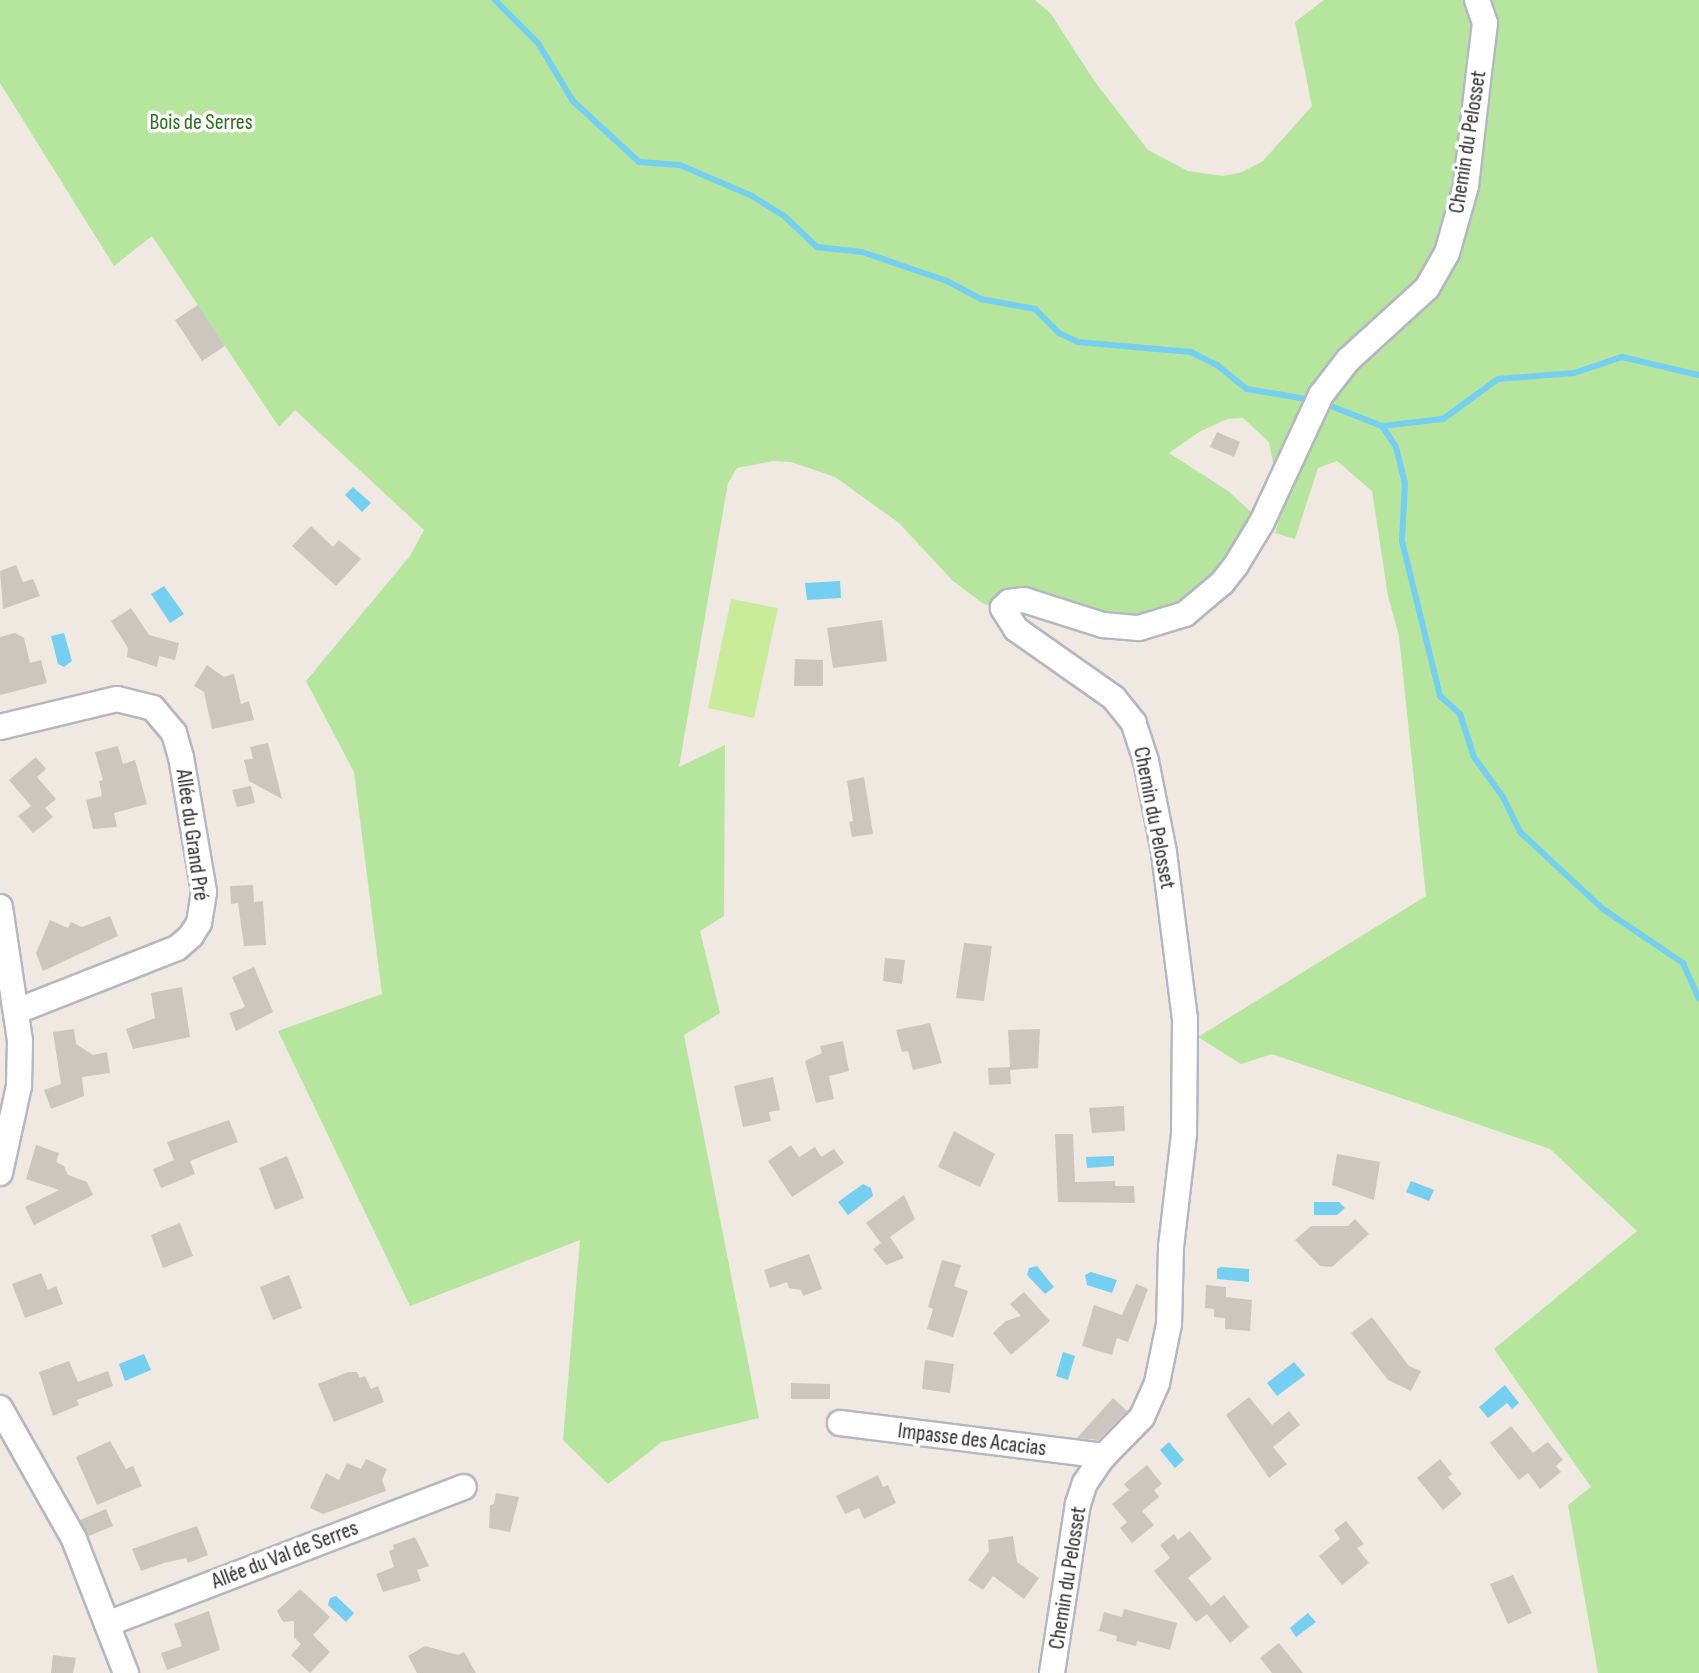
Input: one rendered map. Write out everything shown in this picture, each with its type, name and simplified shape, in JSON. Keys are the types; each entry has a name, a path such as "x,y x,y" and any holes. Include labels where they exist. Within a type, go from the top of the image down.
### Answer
{"street":[{"name":"Chemin du Pelosset","path":"1052,1673 1078,1504 1085,1483 1104,1456 1142,1417 1151,1400 1169,1324 1171,1247 1187,1091 1185,1019 1164,852 1146,761 1134,723 1114,698 1016,629 1003,608 1009,602 1024,600 1076,618 1130,628 1160,624 1185,614 1222,583 1252,540 1317,402 1348,360 1427,288 1447,253 1466,186 1485,23 1477,0"},
{"name":"Allée du Grand Pré","path":"0,727 117,699 153,708 174,733 181,757 204,892 199,923 191,936 177,948 17,1011"},
{"path":"0,907 17,1011 19,1086 0,1173"},
{"path":"0,1408 74,1539 126,1673"},
{"name":"Impasse des Acacias","path":"840,1423 1104,1456"},
{"name":"Allée du Val de Serres","path":"107,1624 464,1487"}],"green space":[{"name":"Bois de Serres","path":"0,0 1035,0 1051,14 1095,82 1148,150 1188,171 1223,176 1242,172 1263,161 1312,106 1295,22 1324,0 1699,0 1699,1673 1598,1673 1568,1505 1591,1487 1494,1349 1637,1231 1550,1149 1272,1054 1241,1064 1198,1037 1426,896 1399,636 1388,596 1372,491 1337,461 1318,468 1295,539 1275,533 1282,511 1269,442 1243,418 1227,419 1199,432 1169,453 1228,491 1262,522 1252,540 1160,624 1024,600 1003,610 982,603 952,580 899,523 835,477 791,462 773,461 737,468 728,483 679,767 725,745 724,916 700,931 720,1013 684,1035 759,1418 662,1442 608,1484 563,1440 580,1240 410,1306 278,1031 382,994 354,772 306,681 410,556 424,530 295,410 279,427 152,236 114,266 0,83"},
{"path":"731,599 778,608 754,718 708,708"}],"water":[{"path":"353,487 371,503 362,512 345,495"},
{"path":"840,581 841,598 807,600 805,583"},
{"path":"164,586 184,614 170,623 151,594"},
{"path":"64,633 72,661 64,667 58,664 51,636"},
{"path":"1114,1156 1114,1166 1087,1168 1086,1157"},
{"path":"1411,1181 1434,1190 1429,1201 1406,1192"},
{"path":"863,1184 871,1188 873,1196 848,1215 838,1202"},
{"path":"1314,1202 1339,1202 1345,1208 1337,1215 1314,1215"},
{"path":"1037,1266 1054,1287 1045,1294 1027,1275 1029,1268"},
{"path":"1217,1269 1249,1269 1249,1282 1217,1279"},
{"path":"1091,1272 1117,1280 1112,1293 1087,1285 1085,1275"},
{"path":"1063,1352 1075,1356 1068,1380 1056,1376"},
{"path":"144,1354 151,1370 125,1381 119,1364"},
{"path":"1294,1362 1305,1375 1277,1396 1267,1383"},
{"path":"1505,1385 1519,1403 1512,1409 1507,1403 1488,1418 1479,1407"},
{"path":"1169,1442 1184,1460 1175,1468 1160,1450"},
{"path":"336,1596 354,1613 346,1622 328,1605 330,1598"},
{"path":"1308,1613 1316,1622 1296,1637 1290,1628"}],"building":[{"path":"198,305 225,346 202,361 175,320"},
{"path":"1217,432 1240,442 1234,457 1210,447"},
{"path":"311,526 333,547 339,540 361,559 336,586 292,546"},
{"path":"16,565 23,582 33,579 40,596 3,609 0,571"},
{"path":"131,608 149,635 179,643 175,660 159,656 157,667 127,657 128,648 111,621"},
{"path":"882,620 887,661 833,668 827,628"},
{"path":"15,633 24,638 30,663 41,660 47,683 0,695 0,637"},
{"path":"795,659 823,660 823,686 794,686"},
{"path":"207,665 224,677 234,674 241,704 249,701 254,720 212,729 204,692 194,686"},
{"path":"268,743 282,799 249,781 244,760 253,759 250,747"},
{"path":"118,746 123,764 135,760 147,804 114,813 117,827 93,829 86,800 102,796 99,781 103,780 95,752"},
{"path":"36,757 46,769 37,777 56,799 45,808 53,817 33,833 18,816 31,806 9,780"},
{"path":"864,777 873,834 852,837 849,822 853,821 847,781"},
{"path":"251,786 255,803 237,807 232,790"},
{"path":"253,885 254,902 263,901 266,945 244,946 238,903 231,904 230,886"},
{"path":"110,916 118,936 43,971 36,953 50,920 68,928 71,922 82,927"},
{"path":"964,943 992,946 984,1001 956,998"},
{"path":"885,958 905,960 902,984 883,981"},
{"path":"254,967 273,1012 236,1031 229,1013 245,1007 232,977"},
{"path":"182,987 190,1037 133,1049 126,1029 155,1018 151,993"},
{"path":"930,1023 942,1063 913,1070 908,1051 902,1052 896,1030"},
{"path":"74,1029 76,1044 93,1055 107,1052 110,1073 82,1077 84,1096 51,1109 44,1090 61,1084 53,1032"},
{"path":"1040,1029 1038,1068 1010,1070 1011,1084 989,1085 988,1068 1010,1067 1008,1030"},
{"path":"843,1041 849,1071 829,1076 834,1099 816,1103 805,1061 822,1053 820,1046"},
{"path":"773,1077 780,1110 769,1112 771,1121 743,1127 734,1086"},
{"path":"1124,1106 1125,1131 1092,1133 1089,1108"},
{"path":"229,1120 238,1142 190,1161 195,1174 161,1188 153,1169 174,1160 167,1142"},
{"path":"954,1131 995,1154 980,1187 938,1167"},
{"path":"1055,1134 1073,1134 1075,1182 1115,1181 1115,1186 1134,1186 1135,1203 1058,1202"},
{"path":"36,1145 59,1153 56,1162 64,1166 68,1175 87,1182 93,1195 34,1225 25,1207 59,1190 26,1179"},
{"path":"791,1145 799,1157 815,1147 821,1157 834,1149 844,1163 792,1197 768,1161"},
{"path":"1337,1154 1380,1162 1374,1200 1332,1185"},
{"path":"287,1156 304,1198 275,1210 259,1168"},
{"path":"904,1195 915,1219 890,1237 904,1258 886,1265 873,1249 881,1243 866,1223"},
{"path":"1355,1219 1369,1234 1332,1267 1320,1266 1295,1240 1311,1226 1348,1226"},
{"path":"180,1223 193,1256 163,1268 151,1235"},
{"path":"809,1254 822,1289 803,1296 801,1290 789,1288 787,1282 770,1288 764,1270"},
{"path":"942,1260 961,1265 954,1286 968,1291 953,1337 927,1329 933,1309 928,1307"},
{"path":"41,1273 48,1290 56,1286 63,1304 25,1318 12,1284"},
{"path":"289,1275 302,1308 273,1320 260,1287"},
{"path":"1136,1284 1148,1289 1128,1342 1117,1338 1112,1355 1082,1346 1094,1305 1122,1315"},
{"path":"1206,1285 1226,1287 1226,1297 1252,1300 1250,1331 1225,1329 1225,1318 1214,1317 1214,1309 1205,1308"},
{"path":"1024,1292 1050,1321 1011,1355 993,1333 1006,1321 1021,1316 1010,1304"},
{"path":"1372,1317 1409,1366 1421,1371 1411,1391 1388,1380 1351,1333"},
{"path":"925,1360 954,1364 950,1393 922,1389"},
{"path":"69,1361 78,1382 108,1371 113,1386 77,1400 79,1405 53,1416 39,1372"},
{"path":"348,1372 357,1372 360,1378 365,1376 371,1389 378,1386 384,1402 334,1422 318,1384"},
{"path":"791,1383 830,1384 830,1399 791,1399"},
{"path":"1249,1397 1272,1425 1289,1411 1300,1425 1273,1447 1287,1464 1269,1478 1226,1415"},
{"path":"1113,1398 1127,1411 1098,1440 1077,1438"},
{"path":"1511,1426 1533,1453 1548,1442 1563,1460 1556,1466 1561,1472 1540,1489 1528,1473 1519,1480 1490,1443"},
{"path":"110,1441 126,1469 133,1466 142,1486 97,1505 76,1457"},
{"path":"366,1459 387,1469 382,1480 386,1491 323,1514 310,1508 326,1473 339,1480 347,1463 361,1469"},
{"path":"1440,1459 1452,1474 1448,1477 1462,1494 1443,1510 1417,1478"},
{"path":"1147,1465 1162,1484 1154,1490 1159,1497 1142,1511 1154,1525 1132,1543 1120,1528 1127,1522 1112,1504 1129,1490 1124,1484"},
{"path":"878,1475 883,1487 888,1485 896,1503 864,1519 859,1508 845,1514 836,1496"},
{"path":"496,1493 519,1497 510,1532 489,1528 490,1505 494,1504"},
{"path":"106,1509 113,1526 89,1536 80,1520"},
{"path":"1346,1521 1364,1544 1357,1548 1369,1563 1342,1585 1319,1556 1340,1539 1334,1530"},
{"path":"197,1526 208,1555 188,1563 186,1558 141,1571 132,1549"},
{"path":"1190,1531 1212,1559 1188,1578 1211,1606 1224,1595 1249,1627 1230,1643 1207,1614 1196,1622 1154,1571 1170,1558 1160,1545 1174,1534 1178,1540"},
{"path":"1013,1536 1017,1562 1039,1578 1024,1599 993,1576 983,1590 968,1580 989,1551 988,1540"},
{"path":"415,1537 429,1566 417,1570 421,1581 383,1592 376,1574 394,1567 389,1551 394,1549 393,1545"},
{"path":"1513,1575 1532,1613 1508,1624 1490,1584"},
{"path":"300,1589 330,1617 313,1635 330,1652 310,1673 291,1655 301,1644 294,1637 294,1621 283,1622 277,1611"},
{"path":"1124,1609 1177,1623 1170,1650 1137,1641 1136,1646 1116,1641 1117,1636 1099,1631 1104,1612 1122,1617"},
{"path":"209,1611 220,1650 167,1670 161,1653 182,1646 174,1624"},
{"path":"1279,1643 1303,1673 1272,1673 1260,1658"},
{"path":"425,1646 458,1655 464,1652 476,1673 417,1673 408,1656"},
{"path":"53,1655 76,1658 73,1673 51,1673"}],"waterway":[{"path":"495,0 538,43 573,101 639,162 680,165 752,196 783,215 817,247 862,252 947,281 981,299 1035,309 1059,333 1078,342 1191,352 1217,365 1247,389 1312,400"},
{"path":"1382,426 1443,419 1498,379 1574,373 1622,357 1699,375"},
{"path":"1323,403 1382,426 1396,447 1405,483 1402,541 1440,696 1460,714 1474,757 1503,797 1520,832 1603,909 1683,963 1699,999"}]}
